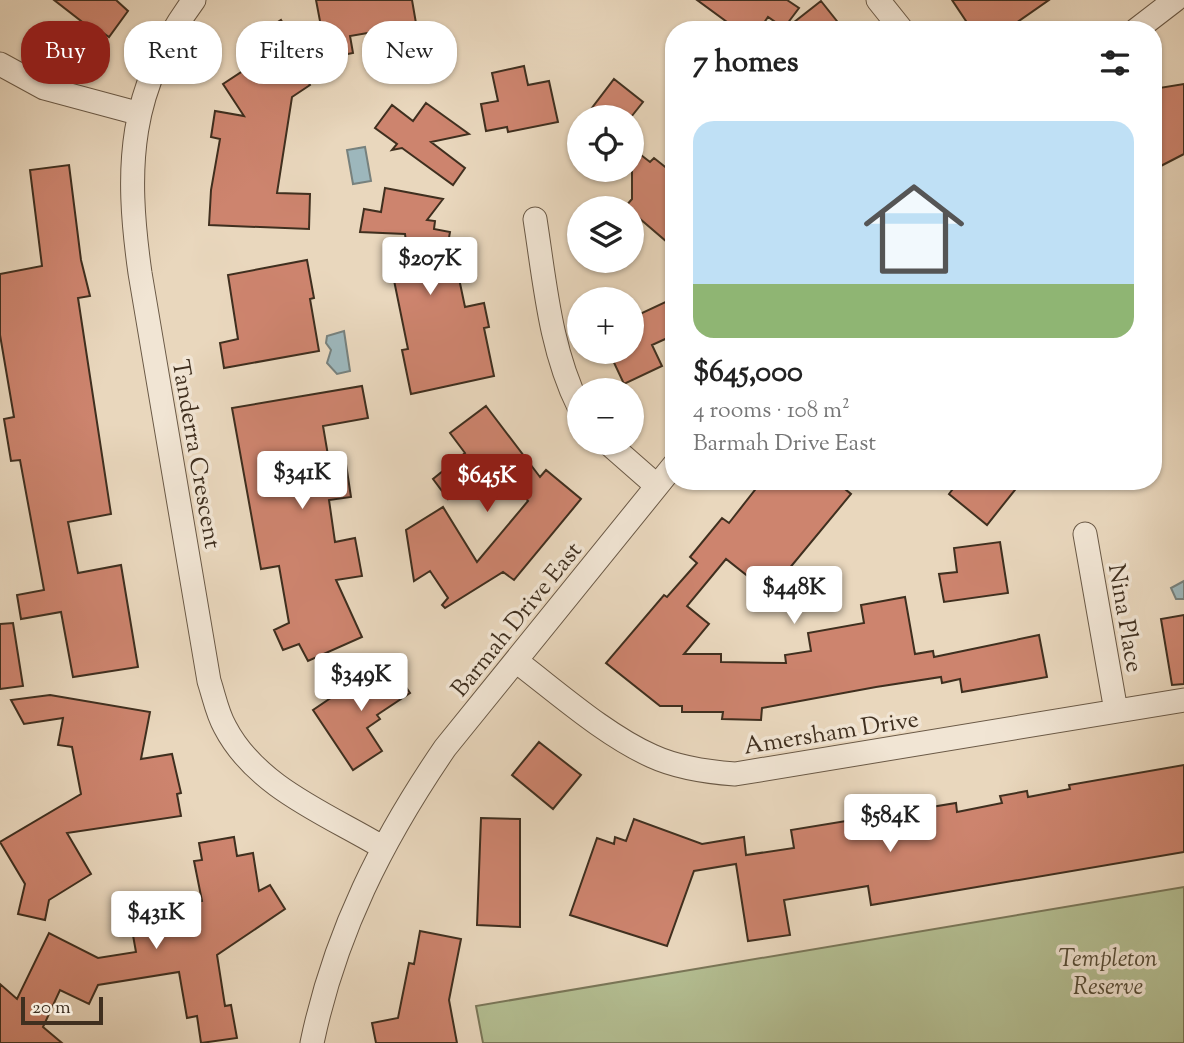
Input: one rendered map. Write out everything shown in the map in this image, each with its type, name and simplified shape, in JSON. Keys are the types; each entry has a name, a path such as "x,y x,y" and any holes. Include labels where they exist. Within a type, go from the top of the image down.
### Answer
{"street":[{"name":"Tanderra Crescent","path":"194,0 158,60 137,113 132,181 137,251 216,705 224,726 239,750 272,781 382,847"},
{"path":"878,0 895,21"},
{"path":"1148,21 1175,0"},
{"path":"0,64 44,88 137,113"},
{"path":"535,219 555,343 567,379"},
{"path":"622,455 657,486"},
{"name":"Barmah Drive East","path":"312,1043 341,939 382,847 445,748 665,476"},
{"name":"Nina Place","path":"1085,534 1116,711"},
{"name":"Amersham Drive","path":"516,661 626,742 652,756 681,766 736,774 1184,700"}],"green space":[{"name":"Templeton Reserve","path":"1184,887 1184,1043 483,1043 476,1006"}],"water":[{"path":"365,147 371,181 353,184 347,150"},
{"path":"344,331 350,371 337,374 327,363 331,350 326,343 327,336"},
{"path":"1184,581 1184,599 1176,599 1171,588"}],"building":[{"path":"54,0 116,0 128,11 110,36 110,21 81,21"},
{"path":"316,0 412,0 416,21 362,21 362,34 350,36 353,53 348,54 348,21 320,21"},
{"path":"697,0 787,0 799,8 789,21 774,21 768,17 765,21 726,21"},
{"path":"952,0 1049,0 1019,21 966,21"},
{"path":"821,1 837,21 795,21"},
{"path":"524,66 528,85 549,81 558,122 508,132 507,127 486,131 481,104 498,101 492,73"},
{"path":"236,75 236,84 310,85 292,97 277,193 310,194 309,229 209,225 211,190 220,139 211,137 215,111 244,116 223,84"},
{"path":"614,79 643,102 641,105 594,105"},
{"path":"1184,84 1184,154 1162,165 1162,88"},
{"path":"426,103 469,134 431,142 465,168 453,185 402,148 392,150 397,144 375,128 392,105 413,121"},
{"path":"644,157 650,162 654,158 665,167 665,240 644,222 644,196 632,196 632,182 644,182"},
{"path":"69,165 81,260 90,296 78,298 111,514 68,522 78,573 121,565 138,667 73,677 61,612 21,619 17,595 44,590 20,460 11,461 4,419 14,417 0,335 0,274 42,266 30,170"},
{"path":"385,188 443,199 427,220 435,221 434,229 450,232 443,272 457,269 465,307 484,303 489,327 484,328 494,376 411,394 402,350 408,349 387,246 406,242 405,234 360,232 364,209 381,212"},
{"path":"307,260 314,298 310,299 319,351 224,368 220,343 238,339 228,275"},
{"path":"665,302 665,339 652,345 662,366 637,378 621,378 615,364 644,364 644,312"},
{"path":"362,386 368,418 323,426 330,467 346,464 351,497 329,500 335,542 355,538 362,576 336,580 362,637 308,661 299,644 283,650 274,630 289,623 279,566 261,569 232,408"},
{"path":"486,406 540,477 546,470 581,499 514,580 503,572 445,608 442,605 448,598 430,571 414,581 406,530 443,507 477,562 528,501 498,461 448,499 433,479 465,453 450,433"},
{"path":"755,490 846,490 851,494 769,593 726,559 687,606 709,624 684,654 721,654 721,662 786,663 785,655 811,651 808,633 864,623 861,605 905,597 915,654 933,651 934,657 1039,635 1047,677 962,692 960,679 942,683 941,677 762,708 761,720 722,719 723,712 682,712 682,706 660,706 606,663 664,595 667,597 697,563 690,557 722,518 729,523"},
{"path":"952,490 1015,490 987,525 949,494"},
{"path":"1000,542 1008,593 944,602 939,574 957,572 954,548"},
{"path":"1184,615 1184,684 1172,685 1161,619"},
{"path":"13,623 23,686 0,689 0,624"},
{"path":"387,660 410,693 377,715 380,719 367,728 382,751 353,770 313,710"},
{"path":"50,695 150,712 141,759 172,754 181,793 177,794 181,816 67,833 91,874 49,900 45,920 18,914 25,884 0,842 81,794 72,747 58,745 63,718 24,724 11,700"},
{"path":"539,742 581,775 553,809 512,775"},
{"path":"1184,765 1184,852 871,905 868,886 784,900 790,935 748,941 736,864 694,871 667,946 570,915 597,838 614,844 615,837 626,841 634,819 702,844 744,837 746,855 794,848 791,830 956,803 957,812 1002,803 1000,796 1027,791 1028,797 1070,789 1069,785"},
{"path":"481,818 520,819 520,927 477,925"},
{"path":"234,837 237,856 253,853 259,891 270,885 285,909 217,955 225,1006 231,1005 237,1038 201,1043 197,1016 187,1018 179,972 98,985 89,1004 60,990 43,1027 62,1043 0,1043 0,984 17,999 49,933 98,958 136,952 129,913 202,901 194,861 202,860 199,843"},
{"path":"420,931 461,939 449,1000 457,1043 376,1043 372,1023 398,1018 409,963 414,964"}]}
